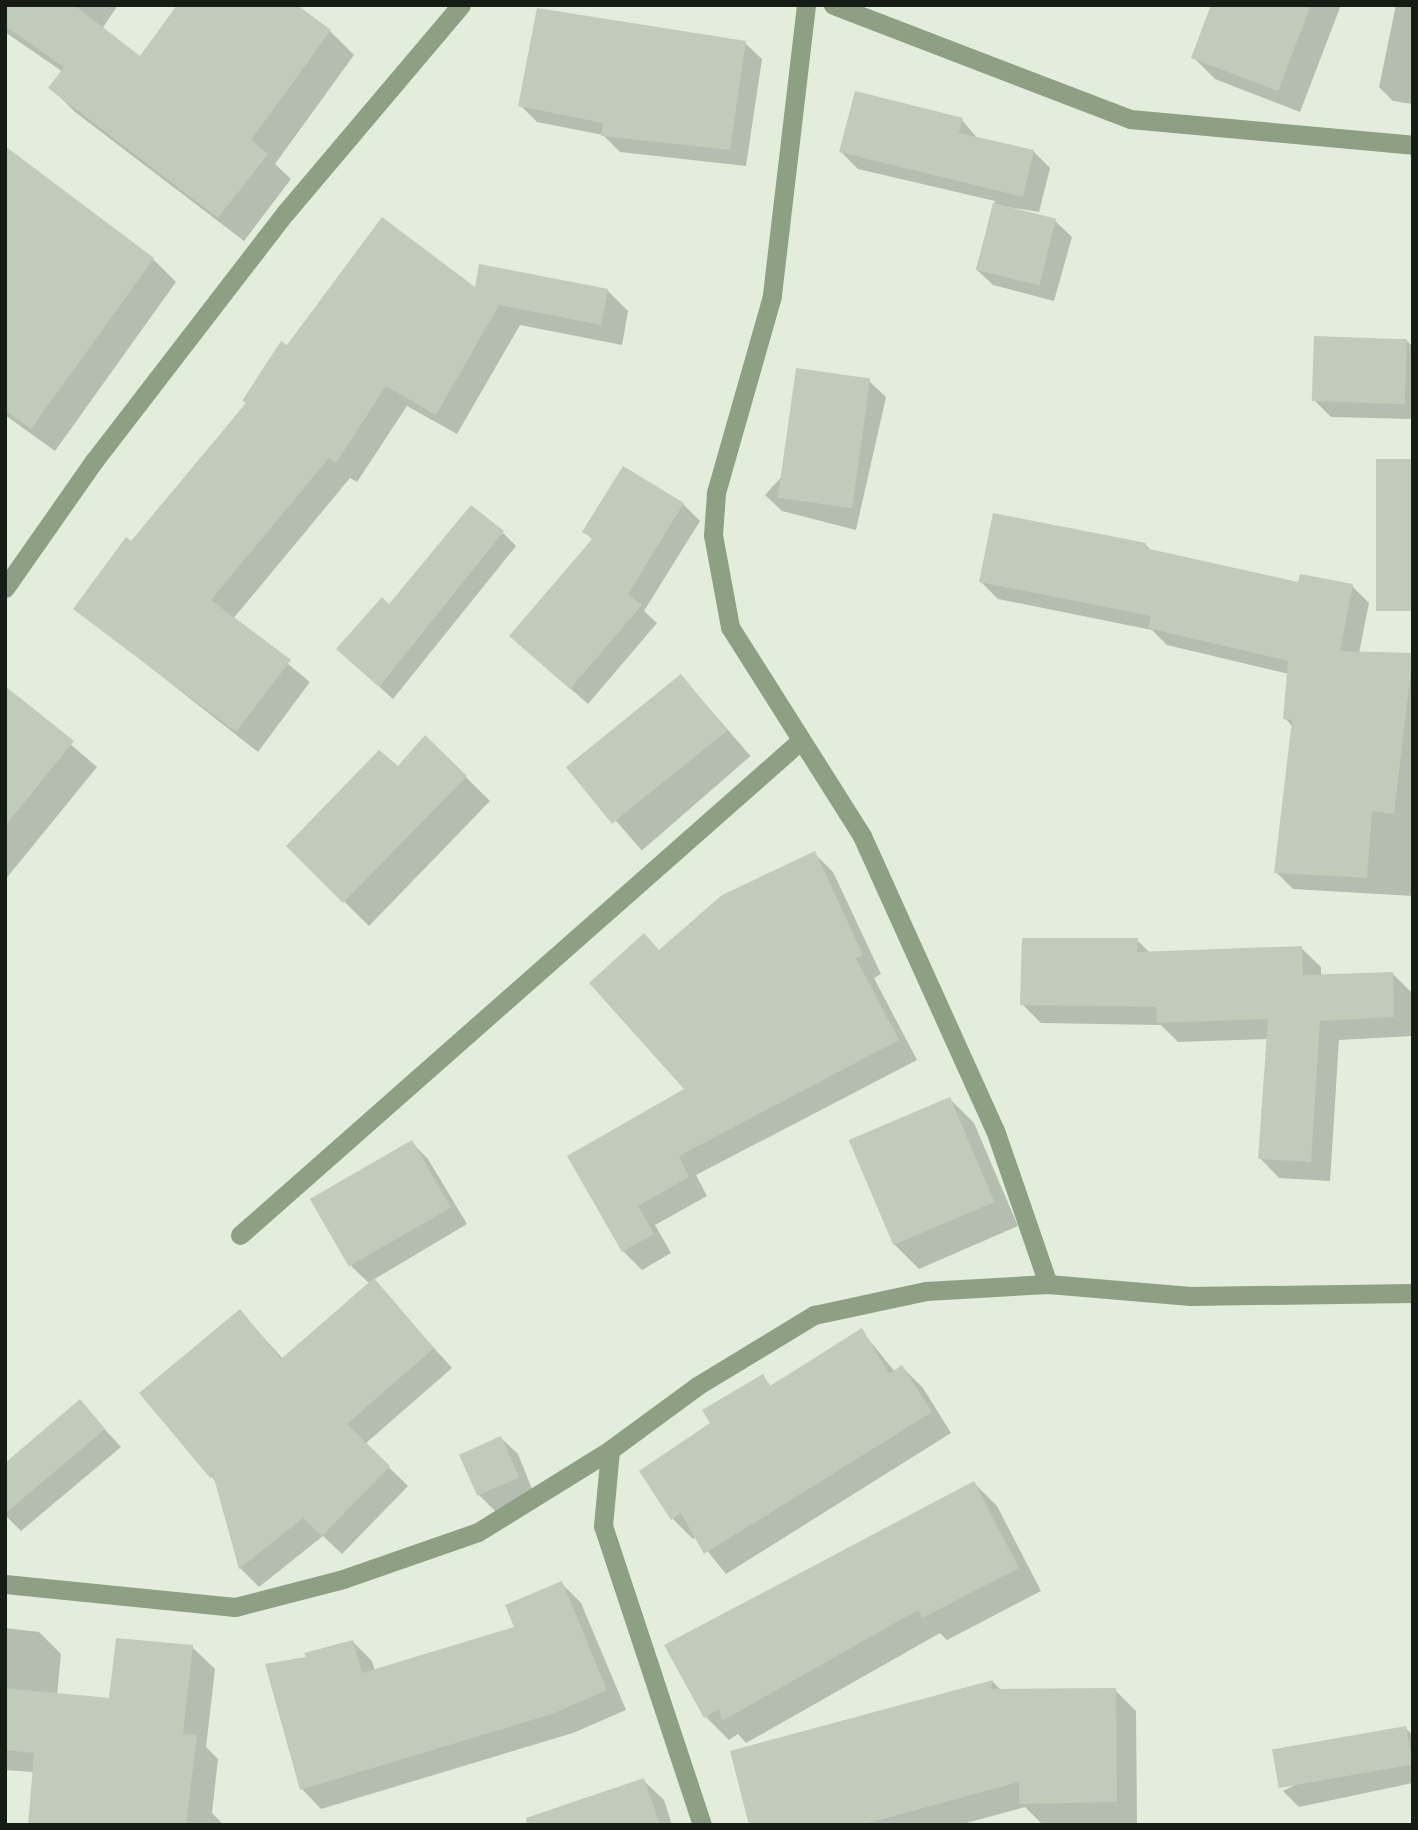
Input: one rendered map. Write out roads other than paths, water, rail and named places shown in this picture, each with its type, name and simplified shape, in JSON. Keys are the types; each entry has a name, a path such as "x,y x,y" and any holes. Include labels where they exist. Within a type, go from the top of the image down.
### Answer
{"street":[{"path":"5,588 94,461 286,212 461,5"},
{"path":"806,5 772,296 716,493 713,535 730,627 799,741 862,836 995,1130 1048,1284"},
{"path":"833,5 1130,119 1413,145"},
{"path":"240,1235 799,741"},
{"path":"8,1591 235,1607 344,1579 478,1532 610,1450 697,1386 814,1315 926,1291 1048,1284 1190,1296 1413,1293"},
{"path":"610,1450 603,1526 702,1825"}]}
